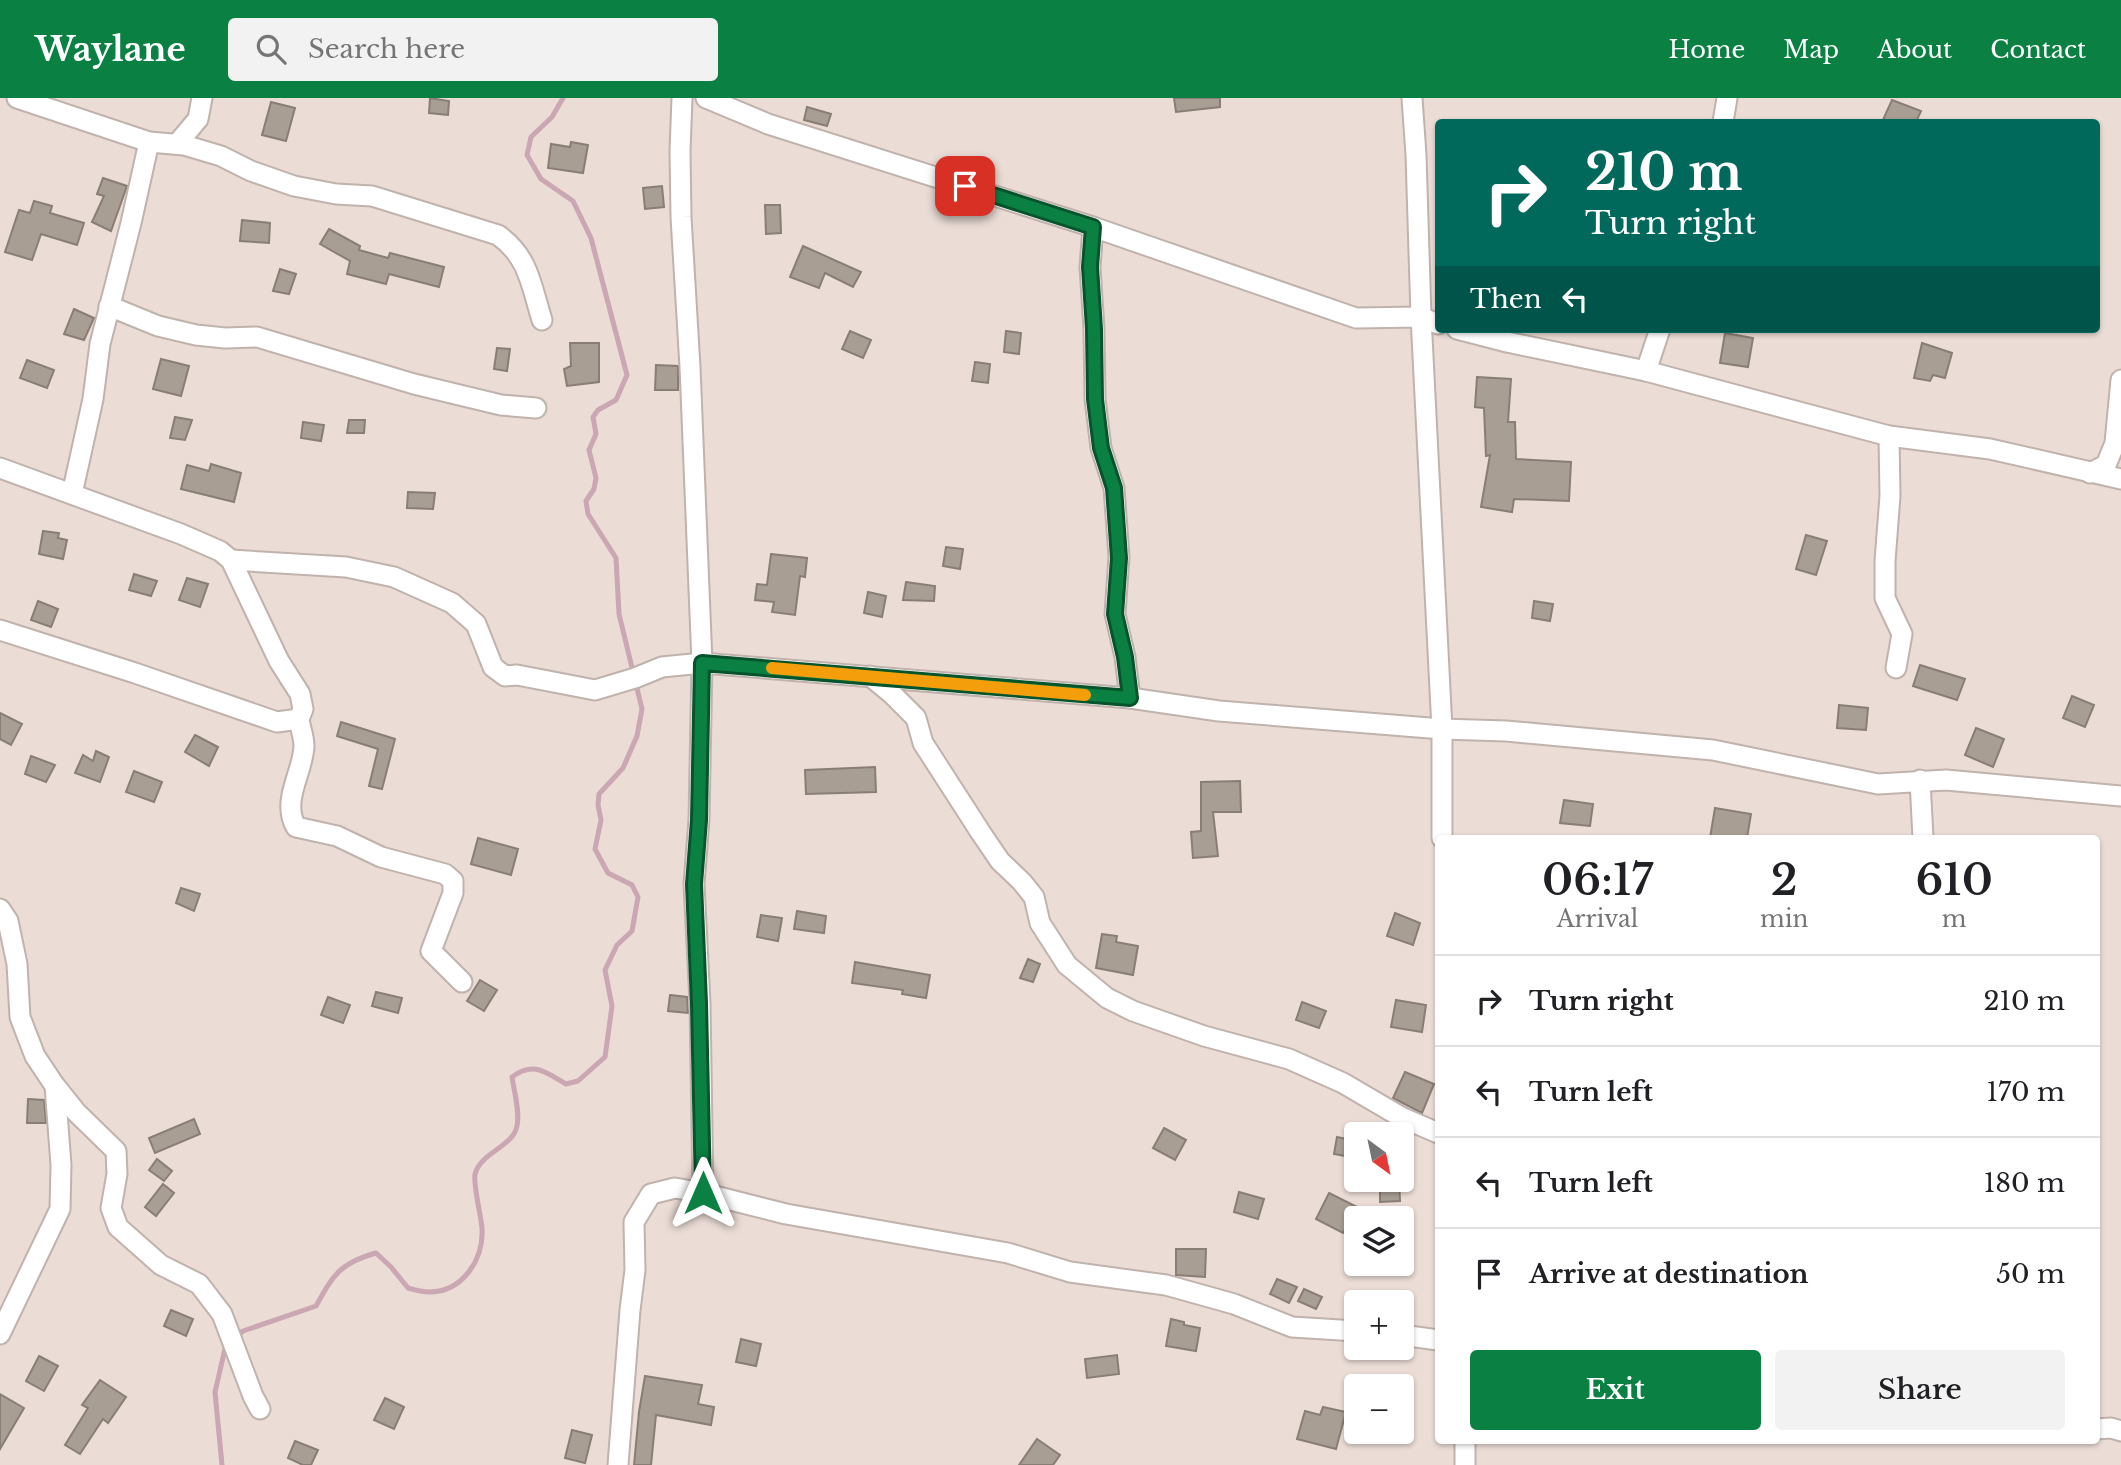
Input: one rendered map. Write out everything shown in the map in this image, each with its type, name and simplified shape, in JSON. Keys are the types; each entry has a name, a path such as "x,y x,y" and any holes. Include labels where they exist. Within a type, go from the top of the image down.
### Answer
{"street":[{"path":"17,98 149,142 177,144 221,156 251,171 294,186 337,194 372,196 498,235 515,247 527,272 542,320"},
{"path":"177,144 198,118 202,98"},
{"path":"682,98 681,217 691,367 702,663 699,807 694,884 703,1193"},
{"path":"706,98 768,124 1093,227 1356,318 1429,320"},
{"path":"1412,98 1429,320 1442,729 1442,835"},
{"path":"1724,119 1727,98"},
{"path":"72,494 93,399 100,344 149,142"},
{"path":"1093,227 1090,267 1095,399 1101,448 1114,488 1119,558 1115,614 1125,657 1130,698"},
{"path":"109,306 158,327 225,338 257,337 414,384 501,405 536,408"},
{"path":"1472,333 1646,371 1889,436 1990,449 2121,479"},
{"path":"1646,371 1659,333"},
{"path":"2090,473 2106,465 2115,443 2121,380"},
{"path":"1889,436 1890,496 1885,598 1902,634 1896,668"},
{"path":"0,468 181,534 220,551 231,560 279,661 300,694 303,709 299,719 304,745 291,796 291,818 296,827 337,836 381,857 445,874 453,881 453,893 431,951 462,982"},
{"path":"231,560 346,567 394,577 452,603 476,624 493,667 505,676 517,675 594,690 662,667 702,663 1130,698 1219,711 1442,729 1506,731 1713,750 1878,784 1920,780 1959,781 2121,796"},
{"path":"0,630 277,722 299,719"},
{"path":"870,676 916,719 923,743 981,833 1000,861 1034,897 1040,923 1067,965 1107,998 1133,1011 1204,1036 1289,1059 1343,1083 1401,1117 1435,1132"},
{"path":"1920,780 1923,835"},
{"path":"0,909 8,921 17,964 20,1017 35,1056 76,1112 117,1151 117,1174 111,1208 117,1227 161,1265 199,1284 222,1314 260,1409"},
{"path":"0,1334 60,1209 61,1165 55,1086"},
{"path":"618,1465 635,1270 634,1222 651,1194 675,1188 786,1214 1008,1253 1070,1272 1166,1285 1234,1304 1292,1327 1344,1330"},
{"path":"1414,1337 1435,1340"},
{"path":"2100,1429 2121,1431"},
{"path":"1465,1444 1465,1465"}],"building":[{"path":"430,98 449,101 448,115 429,113"},
{"path":"1174,98 1220,98 1220,107 1176,112"},
{"path":"1892,100 1921,111 1917,119 1883,119"},
{"path":"271,102 295,108 286,141 262,135"},
{"path":"807,107 831,114 827,126 804,120"},
{"path":"571,142 588,145 583,173 548,168 551,144 570,147"},
{"path":"103,178 127,186 111,231 92,222 104,196 97,194"},
{"path":"662,186 664,207 645,209 643,188"},
{"path":"34,201 52,206 50,213 84,223 77,245 41,234 32,260 5,252 19,210 30,213"},
{"path":"765,205 780,205 781,233 766,234"},
{"path":"242,220 270,223 269,243 240,241"},
{"path":"329,229 360,246 359,250 388,258 390,253 444,267 439,287 389,274 386,284 347,274 350,261 320,244"},
{"path":"803,246 861,272 853,287 825,273 819,288 790,277"},
{"path":"280,269 296,274 289,294 273,291"},
{"path":"74,309 94,318 84,340 64,334"},
{"path":"850,331 871,340 863,358 842,349"},
{"path":"1006,331 1021,333 1019,354 1004,352"},
{"path":"1725,333 1753,338 1748,367 1720,363"},
{"path":"570,343 599,343 599,382 567,386 564,369 571,366"},
{"path":"1922,343 1952,353 1945,378 1933,375 1930,381 1914,378"},
{"path":"497,348 510,349 507,371 494,369"},
{"path":"161,359 189,366 181,396 153,389"},
{"path":"27,360 54,370 47,388 20,378"},
{"path":"975,362 990,364 988,383 972,381"},
{"path":"656,365 678,366 678,390 655,390"},
{"path":"1477,377 1511,379 1508,422 1515,422 1516,459 1571,462 1569,501 1514,499 1512,512 1481,507 1490,455 1486,456 1484,408 1475,407"},
{"path":"175,417 192,420 185,440 170,438"},
{"path":"349,420 365,420 364,433 347,433"},
{"path":"303,422 324,425 321,441 301,438"},
{"path":"211,464 241,473 234,502 181,489 187,465 209,471"},
{"path":"408,492 435,493 433,509 407,508"},
{"path":"43,531 59,533 58,538 67,540 63,559 39,554"},
{"path":"1806,535 1827,541 1816,575 1796,569"},
{"path":"946,547 963,549 960,569 943,566"},
{"path":"771,554 807,558 805,577 800,576 795,615 772,612 774,602 755,600 757,584 767,585"},
{"path":"134,574 157,581 151,596 129,590"},
{"path":"187,578 208,584 200,607 179,600"},
{"path":"906,582 935,586 934,601 903,600"},
{"path":"868,592 886,596 882,617 864,613"},
{"path":"38,601 58,609 51,627 31,620"},
{"path":"1534,601 1553,604 1550,621 1532,618"},
{"path":"1920,665 1965,679 1957,700 1913,686"},
{"path":"2072,696 2094,705 2085,727 2063,718"},
{"path":"1839,705 1868,708 1866,730 1837,728"},
{"path":"0,713 22,724 11,745 0,739"},
{"path":"341,722 395,739 382,789 369,786 378,749 337,736"},
{"path":"1976,728 2004,739 1993,767 1965,755"},
{"path":"195,735 218,747 209,766 185,752"},
{"path":"96,751 109,757 100,782 75,773 83,755 93,761"},
{"path":"31,756 55,765 46,782 25,774"},
{"path":"875,767 876,792 806,794 805,770"},
{"path":"134,771 162,782 154,802 126,792"},
{"path":"1240,781 1241,812 1213,812 1218,856 1193,858 1191,832 1201,831 1201,782"},
{"path":"1564,800 1593,804 1590,826 1560,823"},
{"path":"1715,808 1751,814 1748,835 1710,835"},
{"path":"478,838 518,849 511,875 471,864"},
{"path":"181,888 200,894 194,911 176,903"},
{"path":"797,911 826,916 824,933 794,929"},
{"path":"1395,913 1420,923 1413,945 1387,936"},
{"path":"761,915 782,918 778,941 757,937"},
{"path":"1102,934 1117,936 1116,942 1138,946 1133,975 1096,968"},
{"path":"1028,959 1040,964 1033,982 1020,978"},
{"path":"855,962 930,975 926,998 902,994 903,990 852,983"},
{"path":"480,980 497,990 484,1011 467,1001"},
{"path":"376,992 402,998 398,1013 372,1006"},
{"path":"670,995 687,997 688,1013 668,1011"},
{"path":"328,997 350,1005 343,1023 321,1015"},
{"path":"1396,1000 1426,1005 1422,1032 1391,1027"},
{"path":"1302,1002 1326,1011 1319,1028 1296,1020"},
{"path":"1405,1072 1434,1084 1422,1113 1393,1098"},
{"path":"28,1099 44,1100 46,1123 27,1123"},
{"path":"194,1119 200,1134 155,1153 149,1138"},
{"path":"1164,1128 1186,1140 1175,1160 1153,1148"},
{"path":"1337,1137 1344,1138 1344,1156 1334,1154"},
{"path":"157,1159 172,1171 164,1181 149,1170"},
{"path":"163,1184 174,1193 156,1216 145,1207"},
{"path":"1239,1192 1264,1199 1258,1219 1234,1212"},
{"path":"1380,1192 1400,1192 1400,1201 1380,1202"},
{"path":"1329,1193 1355,1206 1344,1206 1343,1233 1316,1219"},
{"path":"1176,1249 1206,1249 1205,1277 1176,1275"},
{"path":"1277,1279 1297,1287 1289,1303 1270,1294"},
{"path":"1304,1289 1322,1297 1316,1309 1298,1301"},
{"path":"171,1310 193,1319 186,1336 164,1326"},
{"path":"1171,1319 1200,1328 1196,1351 1166,1346"},
{"path":"741,1339 761,1344 756,1366 736,1362"},
{"path":"1117,1355 1119,1374 1087,1378 1085,1359"},
{"path":"39,1356 58,1366 44,1391 26,1381"},
{"path":"645,1376 702,1385 698,1404 714,1407 711,1425 656,1415 651,1465 634,1465 639,1412"},
{"path":"100,1380 126,1397 108,1423 103,1419 80,1454 65,1445 88,1408 82,1405"},
{"path":"0,1394 24,1408 0,1449"},
{"path":"385,1398 404,1407 394,1429 374,1420"},
{"path":"1323,1407 1344,1412 1336,1449 1297,1439 1305,1411 1320,1415"},
{"path":"572,1430 592,1435 585,1463 565,1458"},
{"path":"1037,1439 1060,1455 1053,1465 1019,1465"},
{"path":"295,1441 318,1450 311,1465 303,1465 288,1458"}],"waterway":[{"path":"235,1338 243,1331 316,1306 339,1272 354,1261 376,1253 408,1288 427,1292 441,1291 461,1280 475,1262 482,1240 475,1174 478,1166 510,1139 517,1126 512,1077 533,1069 545,1072 566,1084 578,1081 605,1057 612,1006 605,970 617,945 632,931 638,897 632,885 608,873 595,849 601,820 599,794 623,768 637,736 642,709 619,614 616,558 588,514 586,501 594,489 596,478 589,450 596,434 593,417 598,410 616,400 627,375 591,238 573,201 541,179 527,155 531,137 552,117 563,98"},
{"path":"222,1465 215,1392 228,1345"}],"slow traffic":[{"path":"772,668 1085,695"}],"route":[{"path":"703,1193 694,884 699,820 702,663 1130,698 1125,657 1115,614 1119,558 1114,488 1101,448 1095,399 1090,267 1093,227 965,186"}]}
